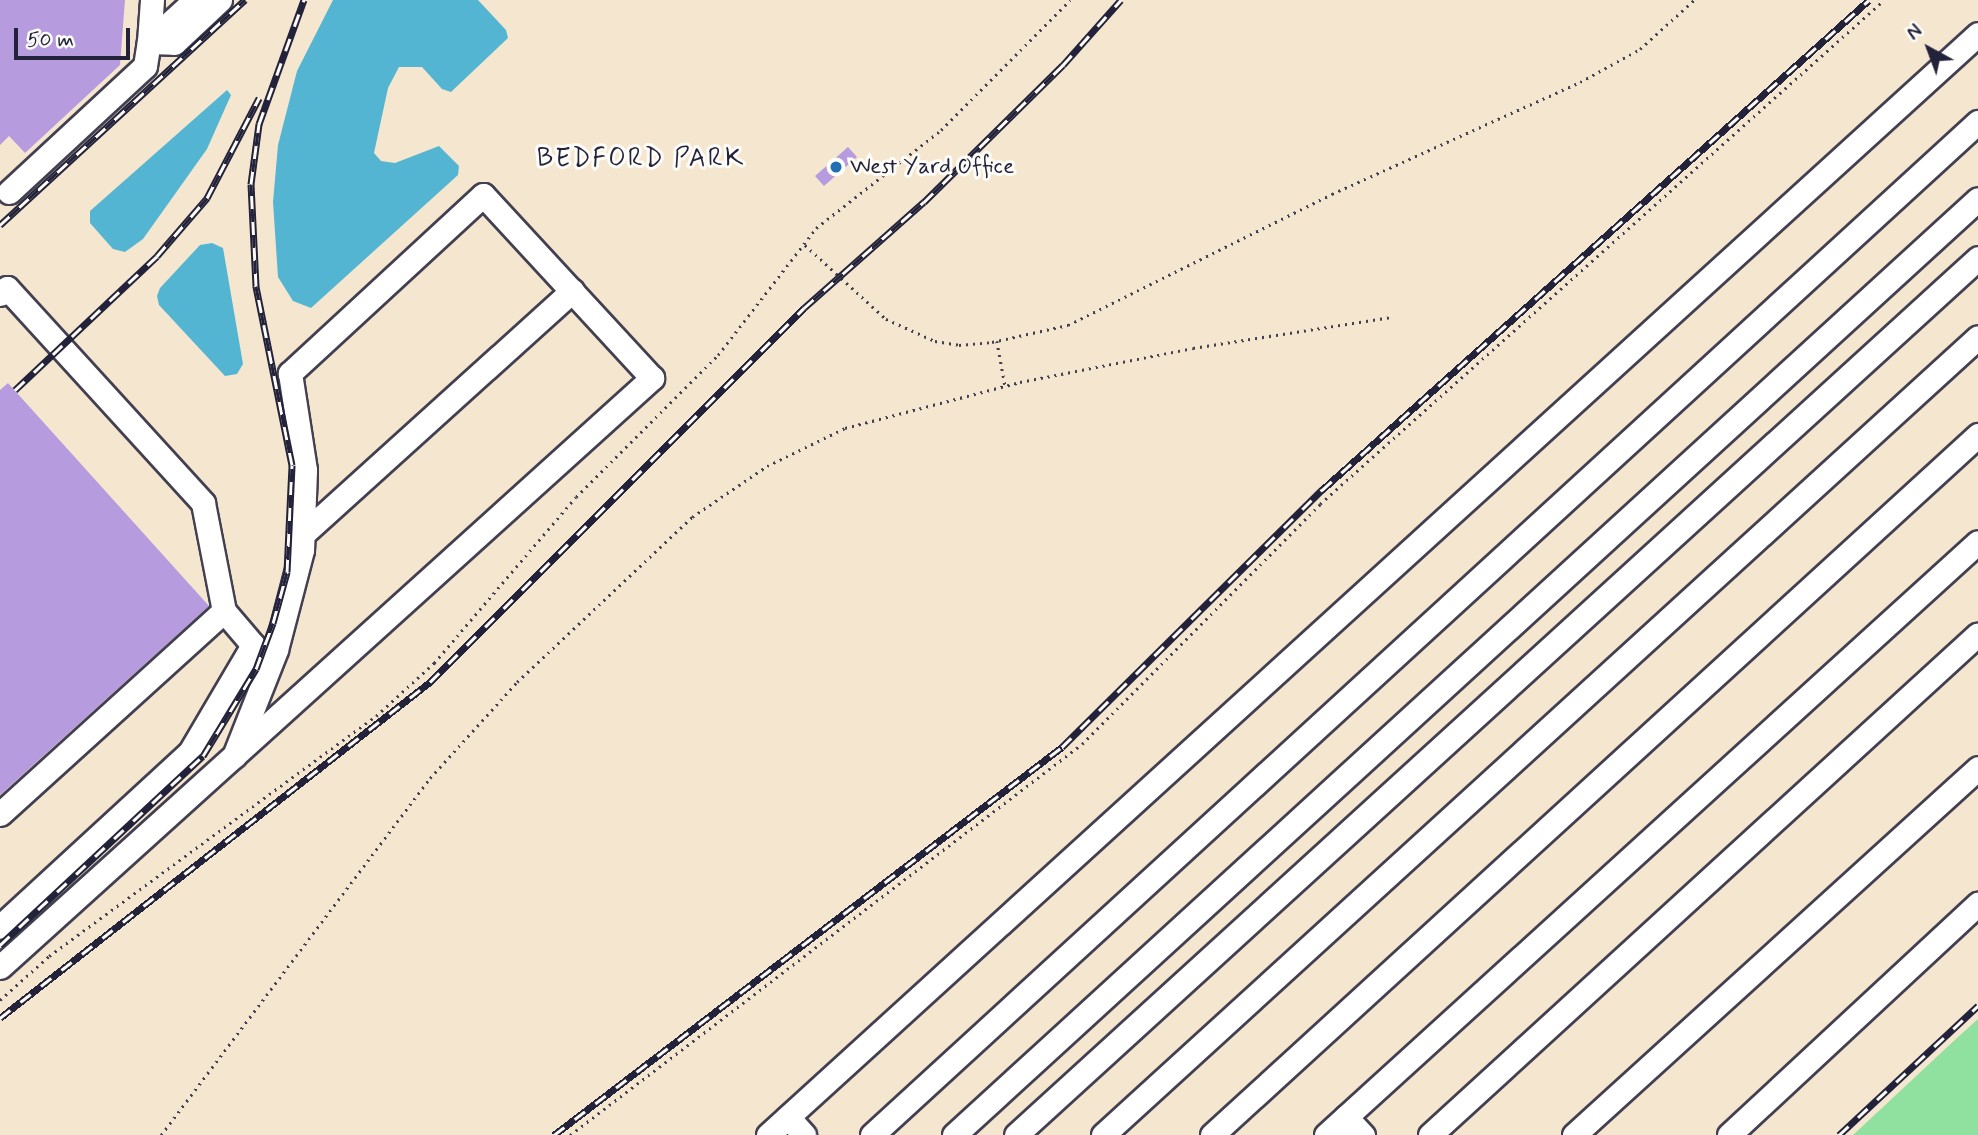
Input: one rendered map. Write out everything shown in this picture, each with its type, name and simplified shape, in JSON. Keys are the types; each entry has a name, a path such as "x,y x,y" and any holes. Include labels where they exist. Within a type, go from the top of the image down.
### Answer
{"lane":[{"path":"9,192 145,66 152,0"},
{"path":"149,42 195,0"},
{"path":"149,42 174,43 220,0"},
{"path":"768,1135 1978,34"},
{"path":"872,1135 1978,122"},
{"path":"0,967 652,378 483,195 290,373 305,470 303,534 276,650 233,756"},
{"path":"954,1135 1978,199"},
{"path":"1016,1135 1978,258"},
{"path":"0,294 7,288 203,503 223,611 253,645 190,752 0,927"},
{"path":"303,534 572,291"},
{"path":"1103,1135 1978,337"},
{"path":"1212,1135 1978,435"},
{"path":"1326,1135 1341,1126 1978,542"},
{"path":"0,814 223,611"},
{"path":"1430,1135 1978,634"},
{"path":"1574,1135 1978,768"},
{"path":"1729,1135 1978,904"},
{"path":"788,1117 803,1135"},
{"path":"1341,1126 1363,1135"}],"path":[{"path":"0,1000 49,956 376,716 434,663 576,497 718,355 816,229 941,130 1070,0"},
{"path":"805,245 884,317 909,331 959,345 997,341 1068,325 1332,194 1580,82 1640,49 1694,0"},
{"path":"570,1135 1082,744 1320,505 1884,0"},
{"path":"161,1135 430,778 517,682 692,517 767,466 845,428 1005,385 1193,348 1392,317"},
{"path":"997,341 1005,385"}],"green space":[{"path":"1978,1019 1978,1135 1853,1135 1958,1037"}],"water":[{"path":"333,0 478,0 506,30 508,38 451,92 442,89 422,67 399,67 388,88 374,153 381,161 395,163 439,146 459,166 458,175 311,308 293,301 278,277 273,202 278,145 297,71"},
{"path":"227,90 231,95 207,149 143,239 125,252 113,249 90,223 90,211"},
{"path":"212,243 223,248 243,364 237,374 225,376 159,305 157,296 160,288 200,245"}],"building":[{"path":"0,0 125,0 120,65 25,153 9,136 0,145"},
{"name":"West Yard Office","path":"848,147 857,157 824,186 815,176"},
{"path":"8,383 209,606 0,795 0,390"}],"railway":[{"path":"0,225 245,0"},
{"path":"0,945 203,756 256,669 273,623 287,572 292,465 256,286 251,184 259,124 304,0"},
{"path":"0,1018 430,682 804,308 924,202 1063,65 1121,0"},
{"path":"554,1135 1062,747 1322,490 1869,0"},
{"path":"15,390 157,256 207,198 259,98"},
{"path":"1839,1135 1978,1006"}],"place":[{"name":"West Yard Office","path":"836,167"}],"district":[{"name":"BEDFORD PARK","path":"641,160"}]}
